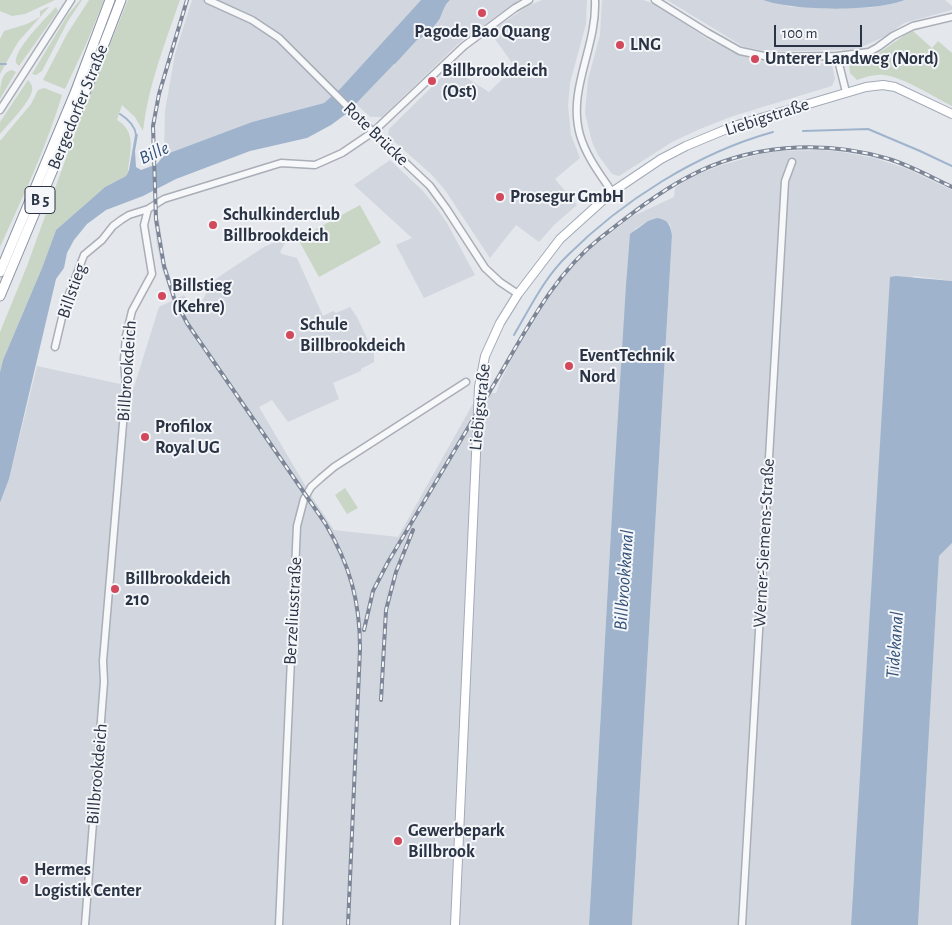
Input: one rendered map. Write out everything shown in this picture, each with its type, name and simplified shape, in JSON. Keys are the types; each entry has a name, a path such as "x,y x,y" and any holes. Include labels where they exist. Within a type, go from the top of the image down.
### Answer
{"highway":[{"name":"Bergedorfer Straße","path":"0,272 75,93 110,0"},
{"name":"Bergedorfer Straße","path":"0,296 86,90 121,0"}],"main road":[{"name":"Liebigstraße","path":"455,925 478,387 481,371 500,323 518,294 560,240 612,192 661,159 710,135 846,92 876,85 899,88 952,114"}],"street":[{"path":"0,110 71,0"},
{"path":"148,209 164,199 281,163 315,165 342,153 373,132 464,46 515,8 530,0"},
{"path":"595,0 593,36 580,80 576,110 580,136 587,152 612,192"},
{"path":"655,0 740,51 769,57 837,56 869,52 893,36 913,26 952,17"},
{"name":"Rote Brücke","path":"212,1 252,20 279,38 430,186 485,268 500,282 518,294"},
{"path":"837,56 846,92"},
{"name":"Werner-Siemens-Straße","path":"742,925 785,181 792,162"},
{"name":"Billstieg","path":"55,347 65,305 84,255 102,240 113,226 129,215 148,209"},
{"name":"Billbrookdeich","path":"85,925 104,682 103,662 126,388 124,367 126,336 132,311 152,274 144,225 148,209"},
{"name":"Berzeliusstraße","path":"279,925 297,526 304,499 311,487 334,467 466,382"}],"shaded area":[{"path":"192,0 421,0 340,89 324,103 252,122 164,155 165,111 175,54"},
{"path":"450,0 519,0 459,43 382,117 370,117 355,103 417,40 421,39"},
{"path":"542,0 587,0 586,24 570,83 568,106 571,135 580,158 555,179 577,205 555,224 539,242 516,225 490,258 445,190 431,174 388,136 389,129 451,68 489,92 515,67 490,32 528,6"},
{"path":"602,0 643,0 655,4 709,40 740,54 756,60 774,61 775,64 829,63 832,65 835,79 832,86 733,116 700,129 672,142 619,176 612,174 598,155 592,142 585,113 588,79 600,35"},
{"path":"667,0 763,0 791,7 868,8 905,0 945,0 952,6 952,10 904,23 886,36 857,49 772,52 744,47"},
{"path":"822,150 874,158 905,168 952,190 952,281 913,276 853,885 851,925 632,925 672,235 670,224 648,221 635,229 612,513 589,925 0,925 0,504 9,479 37,366 134,387 159,307 184,295 197,312 211,283 264,247 277,241 285,243 280,252 297,258 323,316 333,311 336,313 350,307 357,317 374,353 374,362 361,369 361,371 333,383 339,399 288,422 272,400 259,407 312,497 334,530 398,537 479,393 496,393 512,358 545,303 569,270 589,250 631,217 674,197 675,188 691,177 719,166 760,154 779,151"},
{"path":"390,160 423,191 436,207 447,223 475,275 424,298 396,245 412,238 354,185"},
{"path":"159,219 165,261 176,296 172,298 162,269 157,245 154,220"},
{"path":"952,543 952,925 918,925 939,556"}],"green space":[{"path":"0,0 55,0 25,14 12,16 0,11"},
{"path":"82,0 68,21 42,71 36,75 32,74 67,16"},
{"path":"89,0 104,0 65,89 43,80 67,34"},
{"path":"128,0 180,0 153,81 143,131 135,117 122,105 117,120 127,130 131,142 126,176 105,187 56,230 3,360 0,372 0,332 27,266 83,111"},
{"path":"49,7 18,42 0,74 0,39 4,31 27,24 40,17 40,11"},
{"path":"56,7 58,11 19,66 16,63 16,57 25,42"},
{"path":"913,31 932,48 938,41 952,53 952,106 909,83 892,77 877,75 857,80 850,73 849,64 852,61 867,61"},
{"path":"8,71 16,72 0,99 3,77"},
{"path":"28,80 32,88 30,96 0,134 0,122"},
{"path":"44,88 62,95 26,191 0,247 0,141 31,104 38,90"},
{"path":"360,205 381,243 319,277 298,239"},
{"path":"345,488 358,508 347,514 335,495"}],"water":[{"path":"421,0 450,0 430,31 417,40 346,114 331,125 307,138 250,151 176,179 143,196 106,210 87,224 74,240 67,253 64,268 56,279 9,479 0,503 0,372 3,360 56,230 105,187 126,176 129,170 135,135 138,134 135,151 136,167 141,170 157,164 164,155 252,122 324,103 340,89"},
{"path":"763,0 905,0 875,7 834,9 777,4"},
{"name":"Billbrookkanal","path":"657,218 668,223 672,235 632,925 589,925 630,234 648,221"},
{"name":"Tidekanal","path":"890,277 952,281 952,543 939,556 918,925 851,925"}],"waterway":[{"path":"0,64 6,64"},
{"path":"120,114 131,123 136,135"},
{"path":"803,131 868,129 952,166"},
{"path":"514,335 551,274 567,256 612,216 662,181 689,166 716,152 773,132"}],"railway":[{"path":"187,0 159,94 153,126 156,219 164,266 174,298 187,323 325,523 341,554 352,584 358,615 360,649 348,925"},
{"path":"364,630 373,591 388,562 543,303 555,285 583,253 630,215 675,184 710,167 734,158 786,148 812,147 864,153 897,162 952,187"},
{"path":"381,700 386,610 396,572 413,530"}],"place":[{"name":"Pagode Bao Quang","path":"482,13"},
{"name":"LNG","path":"620,45"},
{"name":"Unterer Landweg (Nord)","path":"755,59"},
{"name":"Billbrookdeich (Ost)","path":"432,81"},
{"name":"Prosegur GmbH","path":"500,197"},
{"name":"Schulkinderclub Billbrookdeich","path":"213,225"},
{"name":"Billstieg (Kehre)","path":"162,296"},
{"name":"Schule Billbrookdeich","path":"290,335"},
{"name":"EventTechnik Nord","path":"569,366"},
{"name":"Profilox Royal UG","path":"145,437"},
{"name":"Billbrookdeich 210","path":"115,589"},
{"name":"Gewerbepark Billbrook","path":"398,841"},
{"name":"Hermes Logistik Center","path":"24,880"}],"water label":[{"name":"Bille","path":"154,153"}]}
